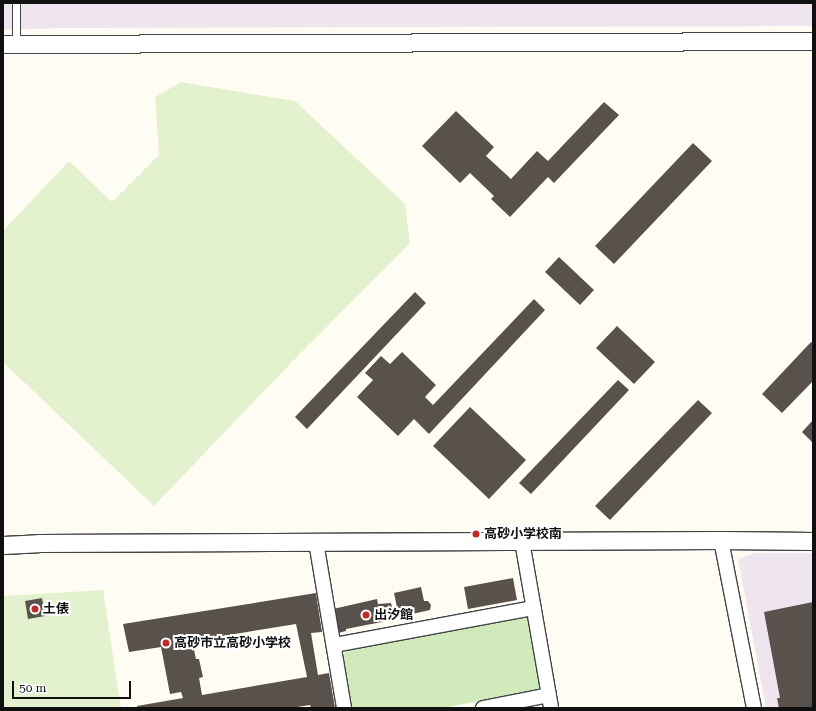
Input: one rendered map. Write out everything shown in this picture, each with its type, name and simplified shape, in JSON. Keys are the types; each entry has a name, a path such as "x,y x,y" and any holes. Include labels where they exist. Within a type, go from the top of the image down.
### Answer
{"street":[{"path":"9,44 813,41"},
{"path":"721,540 754,708"},
{"path":"3,545 38,543 721,540 813,541"},
{"path":"483,708 550,702 522,541"},
{"path":"316,542 344,708"},
{"path":"334,645 534,608"}],"lane":[{"path":"9,44 16,3"}],"shaded area":[{"path":"3,3 813,3 813,26 63,28 3,30"},
{"path":"755,553 813,553 813,708 766,708 738,559"}],"green space":[{"path":"181,82 295,101 405,204 410,243 286,368 154,506 3,362 3,231 69,161 112,202 159,155 155,97"},
{"path":"103,590 121,708 3,708 3,596"},
{"path":"529,616 540,689 443,708 349,708 342,660 346,649"}],"building":[{"path":"604,102 619,115 554,183 548,177 510,217 491,199 494,196 470,173 460,183 422,146 456,111 494,147 486,156 511,179 537,151 548,161"},
{"path":"693,143 712,161 614,264 595,246"},
{"path":"559,257 594,290 580,305 545,272"},
{"path":"415,292 426,303 307,429 295,417"},
{"path":"534,299 545,310 429,434 414,419 398,436 357,397 373,380 365,373 381,356 390,364 402,352 436,385 425,397 433,405"},
{"path":"617,326 655,362 634,384 596,348"},
{"path":"811,342 813,344 813,381 782,413 762,394"},
{"path":"618,380 629,390 531,494 519,483"},
{"path":"698,400 712,413 610,520 595,506"},
{"path":"470,407 526,460 489,499 433,446"},
{"path":"813,420 813,443 802,432"},
{"path":"513,578 517,600 468,609 464,587"},
{"path":"421,587 424,601 428,601 431,605 430,610 399,617 394,593"},
{"path":"316,593 322,632 311,633 318,675 329,673 335,708 311,708 310,705 291,708 137,708 137,706 183,698 181,692 170,694 161,647 129,652 123,624","holes":["296,624 307,677 202,695 199,678 203,677 199,659 196,659 192,641"]},
{"name":"土俵","path":"42,598 45,616 28,619 25,601"},
{"name":"出汐館","path":"377,599 378,604 391,603 393,611 396,610 397,619 346,629 346,631 338,633 333,609"},
{"path":"813,602 813,708 779,708 777,698 780,698 764,612"}],"place":[{"name":"高砂小学校南","path":"476,534"},
{"name":"土俵","path":"35,609"},
{"name":"出汐館","path":"366,615"},
{"name":"高砂市立高砂小学校","path":"166,643"}]}
